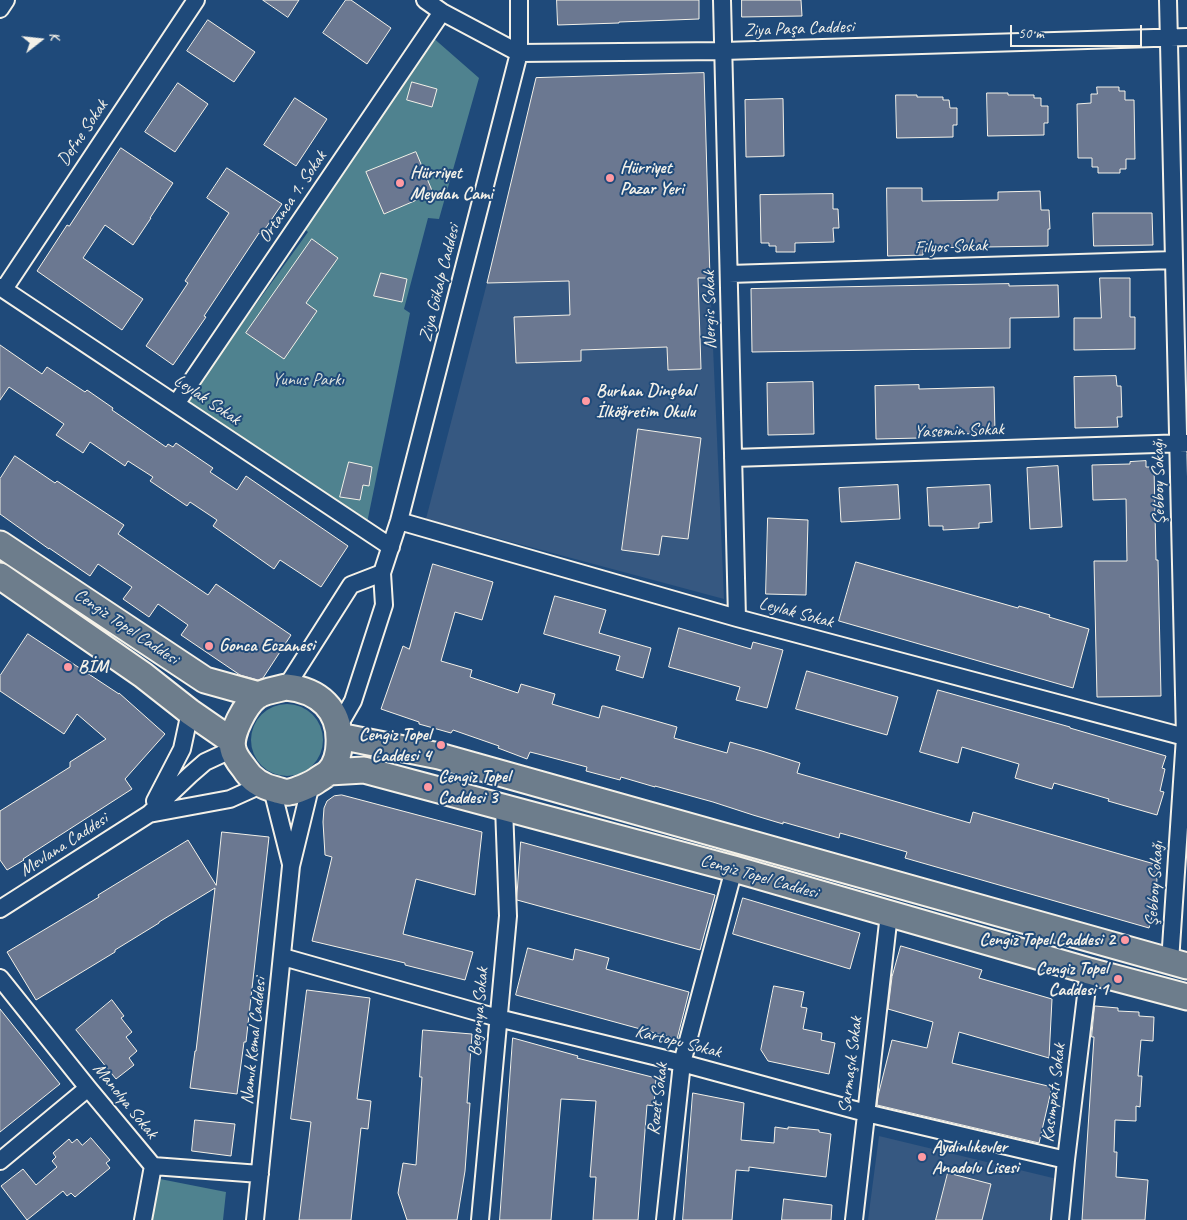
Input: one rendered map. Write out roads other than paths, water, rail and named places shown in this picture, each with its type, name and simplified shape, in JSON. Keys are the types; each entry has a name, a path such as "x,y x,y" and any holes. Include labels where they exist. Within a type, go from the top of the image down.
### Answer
{"main road":[{"name":"Cengiz Topel Caddesi","path":"0,544 205,680 258,695"},
{"name":"Cengiz Topel Caddesi","path":"0,576 143,675 232,745"},
{"path":"286,687 298,688 319,698 328,706 334,716 339,732 339,751 335,762 320,778 288,792 267,787 247,773 232,745 240,718 258,695 286,687"},
{"name":"Cengiz Topel Caddesi","path":"339,732 439,756 1178,964"},
{"name":"Cengiz Topel Caddesi","path":"320,778 364,770 734,868 1089,971 1187,996"}],"street":[{"path":"0,9 6,0"},
{"name":"Defne Sokak","path":"2,288 196,0"},
{"name":"Ziya Paşa Caddesi","path":"425,0 442,12 519,53 723,51 1187,37"},
{"name":"Ziya Gökalp Caddesi","path":"339,732 353,701 384,605 382,573 399,521 519,53 519,0"},
{"name":"Nergis Sokak","path":"722,0 737,618"},
{"name":"Şebboy Sokağı","path":"1168,0 1174,260 1183,443 1185,737 1178,964"},
{"name":"Ortanca 1. Sokak","path":"176,404 442,12"},
{"name":"Filyos Sokak","path":"729,274 1174,260"},
{"name":"Leylak Sokak","path":"2,288 391,548"},
{"name":"Yasemin Sokak","path":"733,458 1183,443"},
{"name":"Leylak Sokak","path":"399,521 737,618 1185,737"},
{"path":"286,687 352,585 382,573"},
{"path":"149,814 182,749 190,712"},
{"name":"Mevlana Caddesi","path":"0,909 149,814 205,762 232,745"},
{"name":"Namık Kemal Caddesi","path":"254,1220 283,957 291,866 320,778"},
{"name":"Mevlana Caddesi","path":"149,814 230,799 267,787"},
{"name":"Namık Kemal Caddesi","path":"267,787 291,866"},
{"name":"Begonya Sokak","path":"480,1220 508,916 504,807"},
{"name":"Rozet Sokak","path":"665,1220 682,1063 734,868"},
{"name":"Sarmaşık Sokak","path":"854,1220 889,914"},
{"name":"Kartopu Sokak","path":"283,957 498,1018 682,1063 866,1113 1066,1160"},
{"name":"Kasımpatı Sokak","path":"1060,1220 1089,971"},
{"name":"Manolya Sokak","path":"0,978 153,1166 260,1174"},
{"path":"0,1161 88,1088"},
{"path":"143,1220 153,1166"}],"place":[{"name":"Hürriyet Pazar Yeri","path":"610,178"},
{"name":"Hürriyet Meydan Cami","path":"400,183"},
{"name":"Burhan Dinçbal İlköğretim Okulu","path":"586,401"},
{"name":"Gonca Eczanesi","path":"209,646"},
{"name":"BİM","path":"68,667"},
{"name":"Cengiz Topel Caddesi 4","path":"441,745"},
{"name":"Cengiz Topel Caddesi 3","path":"428,787"},
{"name":"Cengiz Topel Caddesi 2","path":"1125,940"},
{"name":"Cengiz Topel Caddesi 1","path":"1118,979"},
{"name":"Aydınlıkevler Anadolu Lisesi","path":"922,1157"}],"park label":[{"name":"Yunus Parkı","path":"308,380"}]}
